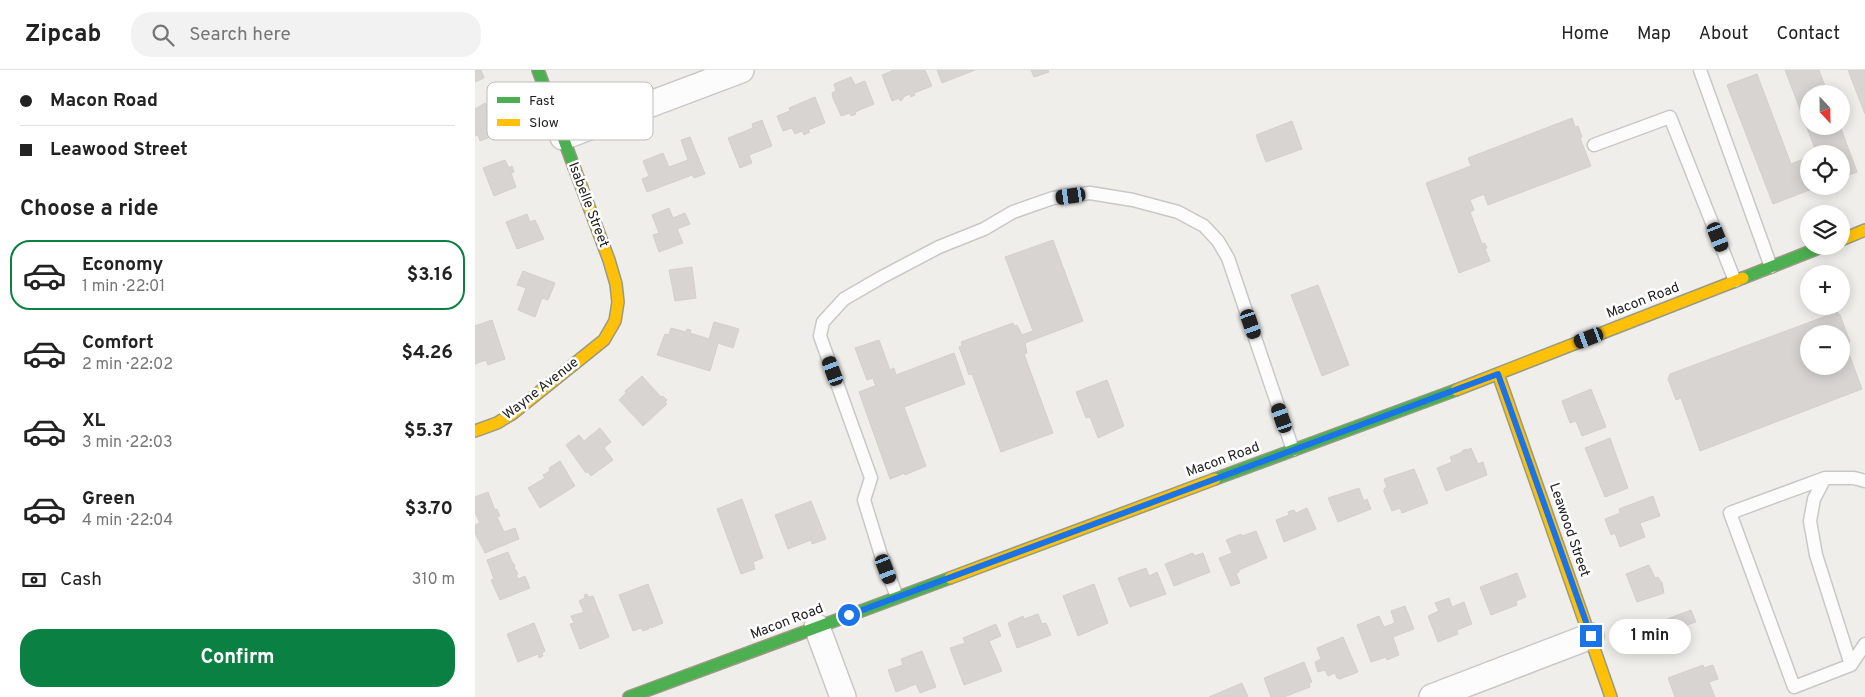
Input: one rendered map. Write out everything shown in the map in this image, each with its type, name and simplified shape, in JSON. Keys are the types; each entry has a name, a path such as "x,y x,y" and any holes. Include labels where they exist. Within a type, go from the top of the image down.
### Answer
{"main road":[{"name":"Isabelle Street","path":"538,70 542,82"},
{"name":"Isabelle Street","path":"564,140 609,260 616,284 618,302 615,321 604,340"},
{"name":"Macon Road","path":"629,697 1498,374 1801,255"},
{"name":"Wayne Avenue","path":"475,432 497,423 511,414 604,340"},
{"name":"Leawood Street","path":"1498,374 1611,697"}],"street":[{"path":"653,103 741,70"},
{"path":"817,627 843,697"},
{"path":"1432,697 1591,636"}],"lane":[{"path":"1699,70 1771,267"},
{"path":"1594,145 1670,116 1735,281"},
{"path":"897,597 881,555 865,500 871,478 820,336 823,322 844,299 939,247 985,229 1013,212 1053,198 1090,193 1133,200 1178,212 1204,226 1218,241 1228,258 1293,450"},
{"path":"1865,481 1854,478 1825,478 1730,513 1794,687 1851,665 1865,644"},
{"path":"1825,478 1814,499 1810,521 1816,555 1851,665"}],"building":[{"path":"475,70 481,70 484,78 475,82"},
{"path":"894,70 925,70 932,86 914,93 915,95 911,97 910,94 903,97 900,101 899,98 892,101 882,75"},
{"path":"937,70 975,70 942,83"},
{"path":"1031,70 1048,70 1049,72 1034,77"},
{"path":"1785,70 1819,70 1825,85 1800,85 1800,109"},
{"path":"1848,70 1865,70 1865,114"},
{"path":"1757,74 1791,164 1800,160 1800,194 1773,204 1727,85"},
{"path":"851,77 855,85 865,81 874,104 855,112 856,114 851,116 850,113 841,116 833,98 832,93 836,91 834,84"},
{"path":"815,97 825,123 808,130 810,132 804,135 802,131 795,134 792,128 783,131 777,116 790,111 789,108"},
{"path":"485,103 487,105 487,138 480,141 478,135 475,136 475,109"},
{"path":"1572,118 1575,127 1578,126 1582,137 1580,138 1591,166 1488,205 1484,194 1470,200 1474,210 1470,212 1482,244 1485,243 1487,248 1485,249 1490,261 1459,273 1426,183 1471,166 1468,158"},
{"path":"762,120 772,146 749,155 752,163 740,168 728,138 753,128 752,124"},
{"path":"1292,121 1302,149 1266,162 1256,135"},
{"path":"1810,135 1843,135 1847,145 1814,145"},
{"path":"690,137 705,174 694,178 692,175 647,192 642,179 649,176 643,161 663,153 669,167 688,160 681,140"},
{"path":"1850,153 1857,172 1850,175"},
{"path":"505,160 509,168 512,166 514,172 511,173 516,187 494,196 483,168"},
{"path":"669,208 673,218 685,213 690,224 677,229 683,243 659,252 653,235 659,233 652,215"},
{"path":"527,214 530,222 535,220 544,239 517,249 506,222"},
{"path":"1053,240 1083,321 1025,343 1027,353 1024,354 1053,433 1001,452 972,374 969,375 959,347 962,346 961,342 1013,323 1014,326 1017,325 1022,335 1033,331 1005,257"},
{"path":"692,267 696,298 675,301 669,270"},
{"path":"523,271 555,283 548,300 542,298 535,317 518,310 526,288 517,285"},
{"path":"1318,285 1349,365 1322,376 1291,295"},
{"path":"1829,315 1840,315 1844,325 1802,325"},
{"path":"492,320 505,359 488,365 486,360 475,364 475,326"},
{"path":"714,322 739,329 733,348 718,343 710,371 657,355 665,334 669,335 671,328 686,332 687,329 691,330 690,333 709,339"},
{"path":"1800,326 1800,375 1850,375 1850,357 1862,389 1700,451 1681,398 1676,400 1668,379 1670,374"},
{"path":"879,340 890,370 894,368 896,375 954,353 965,384 904,407 926,466 890,479 859,392 877,385 873,378 867,380 855,348"},
{"path":"642,376 661,397 663,396 667,400 665,402 667,404 643,426 619,400 626,393 625,391"},
{"path":"1107,380 1124,426 1098,438 1090,417 1086,418 1076,392"},
{"path":"1591,389 1606,427 1582,436 1576,421 1570,423 1562,401"},
{"path":"600,428 611,442 604,448 613,460 591,476 587,471 586,473 566,445 579,435 584,441"},
{"path":"1610,438 1628,488 1605,497 1585,448"},
{"path":"1471,448 1478,464 1483,462 1487,475 1446,491 1437,468 1452,462 1450,457"},
{"path":"560,461 575,486 540,508 528,488 545,478 543,475 550,471 549,468"},
{"path":"1414,469 1428,503 1402,513 1400,508 1392,511 1384,492 1384,489 1387,487 1384,479"},
{"path":"1359,488 1364,501 1367,499 1371,509 1338,522 1328,498"},
{"path":"488,492 495,510 497,509 500,516 497,517 504,532 515,528 519,539 485,553 475,533 475,525 480,523 475,512 475,497"},
{"path":"1653,496 1660,516 1640,523 1645,537 1620,547 1615,533 1611,535 1605,519 1620,513 1619,509"},
{"path":"742,499 763,558 753,562 755,569 741,574 717,509"},
{"path":"811,501 826,539 812,544 811,540 788,549 775,515"},
{"path":"1307,508 1316,529 1284,542 1276,520 1289,515 1288,512 1294,510 1296,513"},
{"path":"1256,531 1267,558 1239,570 1236,573 1240,583 1231,586 1219,558 1232,553 1226,540"},
{"path":"508,552 518,574 516,574 518,579 525,576 530,588 500,600 491,580 494,579 487,560"},
{"path":"1193,553 1194,556 1203,553 1210,572 1174,586 1165,564"},
{"path":"1649,565 1655,578 1658,577 1662,582 1664,593 1637,602 1626,574"},
{"path":"1146,568 1149,576 1157,572 1166,594 1130,607 1118,578"},
{"path":"1517,573 1526,597 1516,601 1517,605 1491,615 1480,587"},
{"path":"648,584 663,623 651,628 648,626 649,629 643,631 641,628 633,631 619,595"},
{"path":"1094,584 1108,623 1078,636 1063,596"},
{"path":"587,594 588,597 593,596 609,637 580,649 570,624 574,623 571,616 584,612 579,601 585,598 584,595"},
{"path":"1449,598 1452,607 1464,602 1472,624 1457,630 1458,634 1438,642 1428,616 1439,611 1435,603"},
{"path":"1405,606 1414,629 1393,637 1399,655 1387,660 1386,657 1371,662 1357,625 1379,616 1384,627 1395,623 1391,611"},
{"path":"1691,610 1696,622 1684,626 1690,641 1686,642 1687,646 1683,648 1682,644 1660,654 1653,638 1658,636 1655,636 1654,624"},
{"path":"1038,614 1042,624 1046,623 1051,635 1017,648 1008,623 1023,616 1024,619"},
{"path":"534,623 545,651 542,653 543,656 539,658 538,654 518,662 507,634"},
{"path":"996,624 1001,636 989,641 1002,671 964,685 950,648 965,643 963,638"},
{"path":"1343,637 1358,672 1340,679 1337,678 1335,673 1328,676 1325,670 1318,672 1315,662 1321,659 1317,648"},
{"path":"922,651 936,687 920,693 916,684 896,692 888,670 903,665 901,659"},
{"path":"1304,662 1312,682 1309,683 1310,687 1284,697 1271,697 1264,678"},
{"path":"1703,665 1704,668 1713,665 1718,679 1709,682 1715,697 1675,697 1668,678"},
{"path":"1242,683 1248,697 1209,697"}],"traffic: fast":[{"path":"538,70 542,82"},
{"path":"564,140 574,167"},
{"path":"1743,278 1801,255"},
{"path":"1215,479 1456,390"},
{"path":"629,697 950,578"}],"traffic: slow":[{"path":"475,431 497,423 512,414 604,340 615,321 618,302 616,284 609,260 574,167"},
{"path":"1850,236 1865,230"},
{"path":"1456,390 1743,278"},
{"path":"1498,374 1611,697"},
{"path":"950,578 1215,479"}],"route":[{"path":"849,615 1498,374 1591,636"}]}
